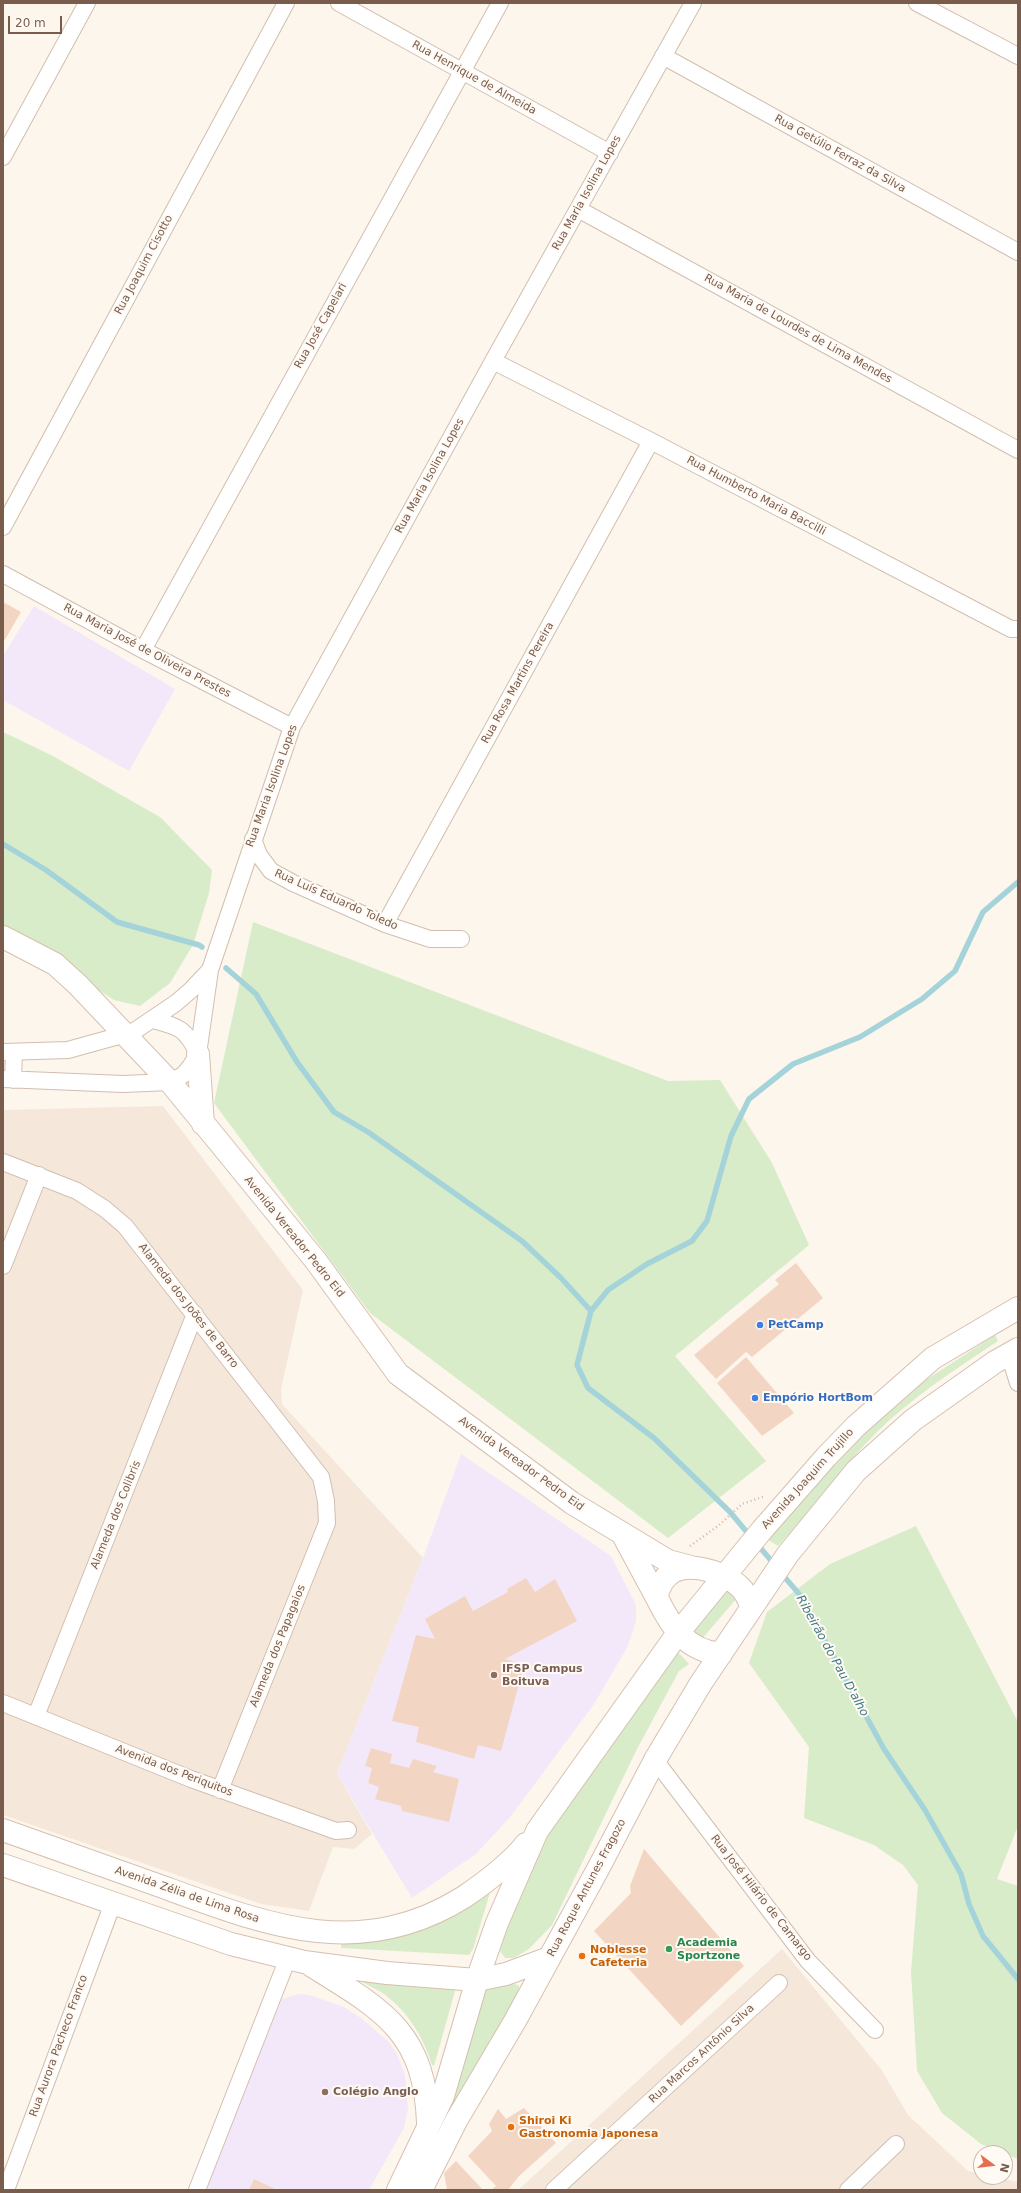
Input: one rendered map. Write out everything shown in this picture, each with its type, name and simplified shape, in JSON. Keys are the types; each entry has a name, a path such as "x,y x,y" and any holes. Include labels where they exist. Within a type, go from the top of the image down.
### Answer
{"main road":[{"name":"Avenida Vereador Pedro Eid","path":"3,937 55,964 125,1034 170,1082 316,1261 398,1374 572,1503 668,1561 691,1567 729,1571 741,1588 757,1600"},
{"path":"198,1054 203,1124"},
{"name":"Avenida Joaquim Trujillo","path":"678,1633 762,1530 826,1457 856,1426 933,1358 1018,1308"},
{"path":"757,1600 788,1554 856,1471 914,1420 995,1362 1014,1352"},
{"path":"622,1534 656,1598 678,1633 698,1649 721,1654"},
{"path":"656,1598 657,1592 666,1576 672,1571 691,1567"},
{"name":"Rua Roque Antunes Fragozo","path":"415,2186 456,2121 549,1958 655,1760 701,1683 757,1600"},
{"name":"Rua Roque Antunes Fragozo","path":"415,2186 429,2128 451,2075 477,1980 497,1924 537,1831 678,1633"},
{"name":"Avenida Zélia de Lima Rosa","path":"3,1830 238,1914 307,1930 336,1933 394,1926 423,1918 447,1906 495,1875 517,1854 537,1831"},
{"path":"3,1865 230,1944 296,1960 387,1974 477,1980 506,1974 549,1958"},
{"path":"296,1960 374,2006 404,2036 415,2054 424,2081 428,2098 429,2128"}],"street":[{"path":"3,157 87,3"},
{"name":"Rua Joaquim Cisotto","path":"3,528 286,3"},
{"name":"Rua Henrique de Almeida","path":"339,3 610,153"},
{"name":"Rua José Capelari","path":"143,650 500,3"},
{"name":"Rua Maria Isolina Lopes","path":"198,1054 210,970 292,727 493,361 693,3"},
{"path":"917,3 1018,56"},
{"name":"Rua Getúlio Ferraz da Silva","path":"663,56 1018,252"},
{"name":"Rua Maria de Lourdes de Lima Mendes","path":"578,209 1018,450"},
{"name":"Rua Humberto Maria Baccilli","path":"493,361 651,441 1011,629 1018,629"},
{"name":"Rua Rosa Martins Pereira","path":"385,924 651,441"},
{"name":"Rua Maria José de Oliveira Prestes","path":"3,574 143,650 292,727"},
{"name":"Rua Luís Eduardo Toledo","path":"253,839 259,855 271,870 293,883 385,924 430,938 461,939"},
{"name":"Rua Maria Isolina Lopes","path":"8,1052 68,1050 125,1034 153,1020 192,990 210,970"},
{"path":"8,1052 8,1079 115,1084 170,1082 183,1075 198,1054 189,1037 183,1031 153,1020"},
{"name":"Alameda dos Joões de Barro","path":"3,1162 77,1191 125,1226 321,1477 326,1501"},
{"path":"3,1266 39,1175"},
{"name":"Alameda dos Colibris","path":"36,1716 195,1314"},
{"path":"1014,1352 1018,1383"},
{"name":"Alameda dos Papagaios","path":"220,1790 327,1523 326,1501"},
{"name":"Avenida dos Periquitos","path":"3,1703 220,1790 336,1831 348,1830"},
{"name":"Rua José Hilário de Camargo","path":"655,1760 808,1961 875,2030"},
{"name":"Rua Aurora Pacheco Franco","path":"6,2190 113,1903"},
{"path":"197,2190 296,1960"},
{"name":"Rua Marcos Antônio Silva","path":"554,2190 779,1983"},
{"path":"848,2190 896,2144"}],"path":[{"path":"722,1522 740,1506"}],"shaded area":[{"path":"34,606 175,689 129,771 3,700 3,656"},
{"path":"163,1106 303,1290 281,1389 282,1404 423,1558 337,1774 372,1834 354,1849 333,1847 309,1911 261,1904 3,1815 3,1110"},
{"name":"IFSP Campus Boituva","path":"461,1454 611,1556 636,1605 636,1621 628,1646 594,1704 511,1816 476,1854 412,1898 337,1774 423,1558"},
{"path":"782,1949 881,2069 908,2115 968,2171 973,2172 973,2185 1013,2185 1013,2181 1018,2182 1018,2190 518,2190"},
{"name":"Colégio Anglo","path":"299,1994 309,1995 344,2007 361,2018 389,2042 397,2054 405,2075 408,2109 404,2128 369,2190 203,2190 282,1999"}],"green space":[{"path":"3,732 51,755 160,817 212,870 209,893 193,945 170,983 140,1006 114,1000 3,928"},
{"path":"253,922 668,1081 720,1080 772,1163 809,1245 675,1356 766,1461 668,1538 370,1313 214,1103"},
{"path":"995,1335 998,1341 919,1395 876,1433 863,1446 778,1546 765,1538 860,1434 915,1387"},
{"path":"916,1526 1018,1722 1018,1826 997,1879 1018,1886 1018,2159 1013,2157 1013,2145 981,2144 942,2113 917,2071 911,1972 918,1885 903,1865 874,1845 804,1818 809,1747 749,1663 767,1612 830,1564"},
{"path":"724,1587 737,1598 701,1640 695,1635 693,1628"},
{"path":"677,1651 689,1664 679,1671 636,1751 552,1925 529,1949 514,1958 505,1958 500,1951 523,1881 582,1776"},
{"path":"492,1886 473,1949 469,1955 341,1948 341,1941"},
{"path":"360,1980 454,1985 455,1991 434,2066 432,2065 424,2044 414,2025 393,2001"},
{"path":"515,1984 519,1986 519,1991 502,2025 427,2153 481,1994 487,1988"}],"building":[{"path":"3,602 21,612 3,643"},
{"name":"PetCamp","path":"796,1263 823,1298 752,1357 746,1352 716,1379 694,1355 779,1284 775,1280"},
{"name":"Empório HortBom","path":"746,1357 794,1413 762,1436 717,1383"},
{"path":"526,1578 535,1592 555,1579 577,1621 505,1659 524,1665 501,1751 478,1745 474,1759 416,1742 419,1727 392,1721 416,1635 435,1639 425,1619 465,1596 473,1611 508,1592 507,1589"},
{"path":"371,1748 392,1754 390,1763 409,1768 413,1759 437,1766 433,1772 459,1779 449,1822 402,1811 401,1806 375,1799 379,1787 368,1783 372,1768 365,1766"},
{"name":"Academia Sportzone","path":"644,1849 744,1966 681,2026 594,1931 631,1893 630,1886"},
{"path":"524,2108 556,2143 519,2176 508,2190 491,2190 496,2186 468,2156 492,2131 489,2124 498,2109 506,2119"},
{"path":"456,2161 483,2190 447,2190 444,2173"},
{"path":"254,2179 277,2190 249,2190"}],"waterway":[{"path":"3,844 46,870 117,922 202,947"},
{"path":"751,1537 730,1512 654,1438 588,1388 577,1365 591,1311 608,1290 647,1264 692,1241 707,1221 731,1136 749,1099 793,1064 860,1037 922,999 955,971 983,912 1018,882"},
{"path":"226,968 256,994 297,1062 334,1112 368,1132 522,1241 561,1278 591,1311"},
{"name":"Ribeirão do Pau D'alho","path":"757,1544 775,1565"},
{"name":"Ribeirão do Pau D'alho","path":"781,1573 800,1595 884,1749 925,1810 961,1874 969,1904 983,1936 1018,1979"}],"place":[{"name":"PetCamp","path":"760,1325"},
{"name":"Empório HortBom","path":"755,1398"},
{"name":"IFSP Campus Boituva","path":"494,1675"},
{"name":"Academia Sportzone","path":"669,1949"},
{"name":"Noblesse Cafeteria","path":"582,1956"},
{"name":"Colégio Anglo","path":"325,2092"},
{"name":"Shiroi Ki Gastronomia Japonesa","path":"511,2127"}]}
